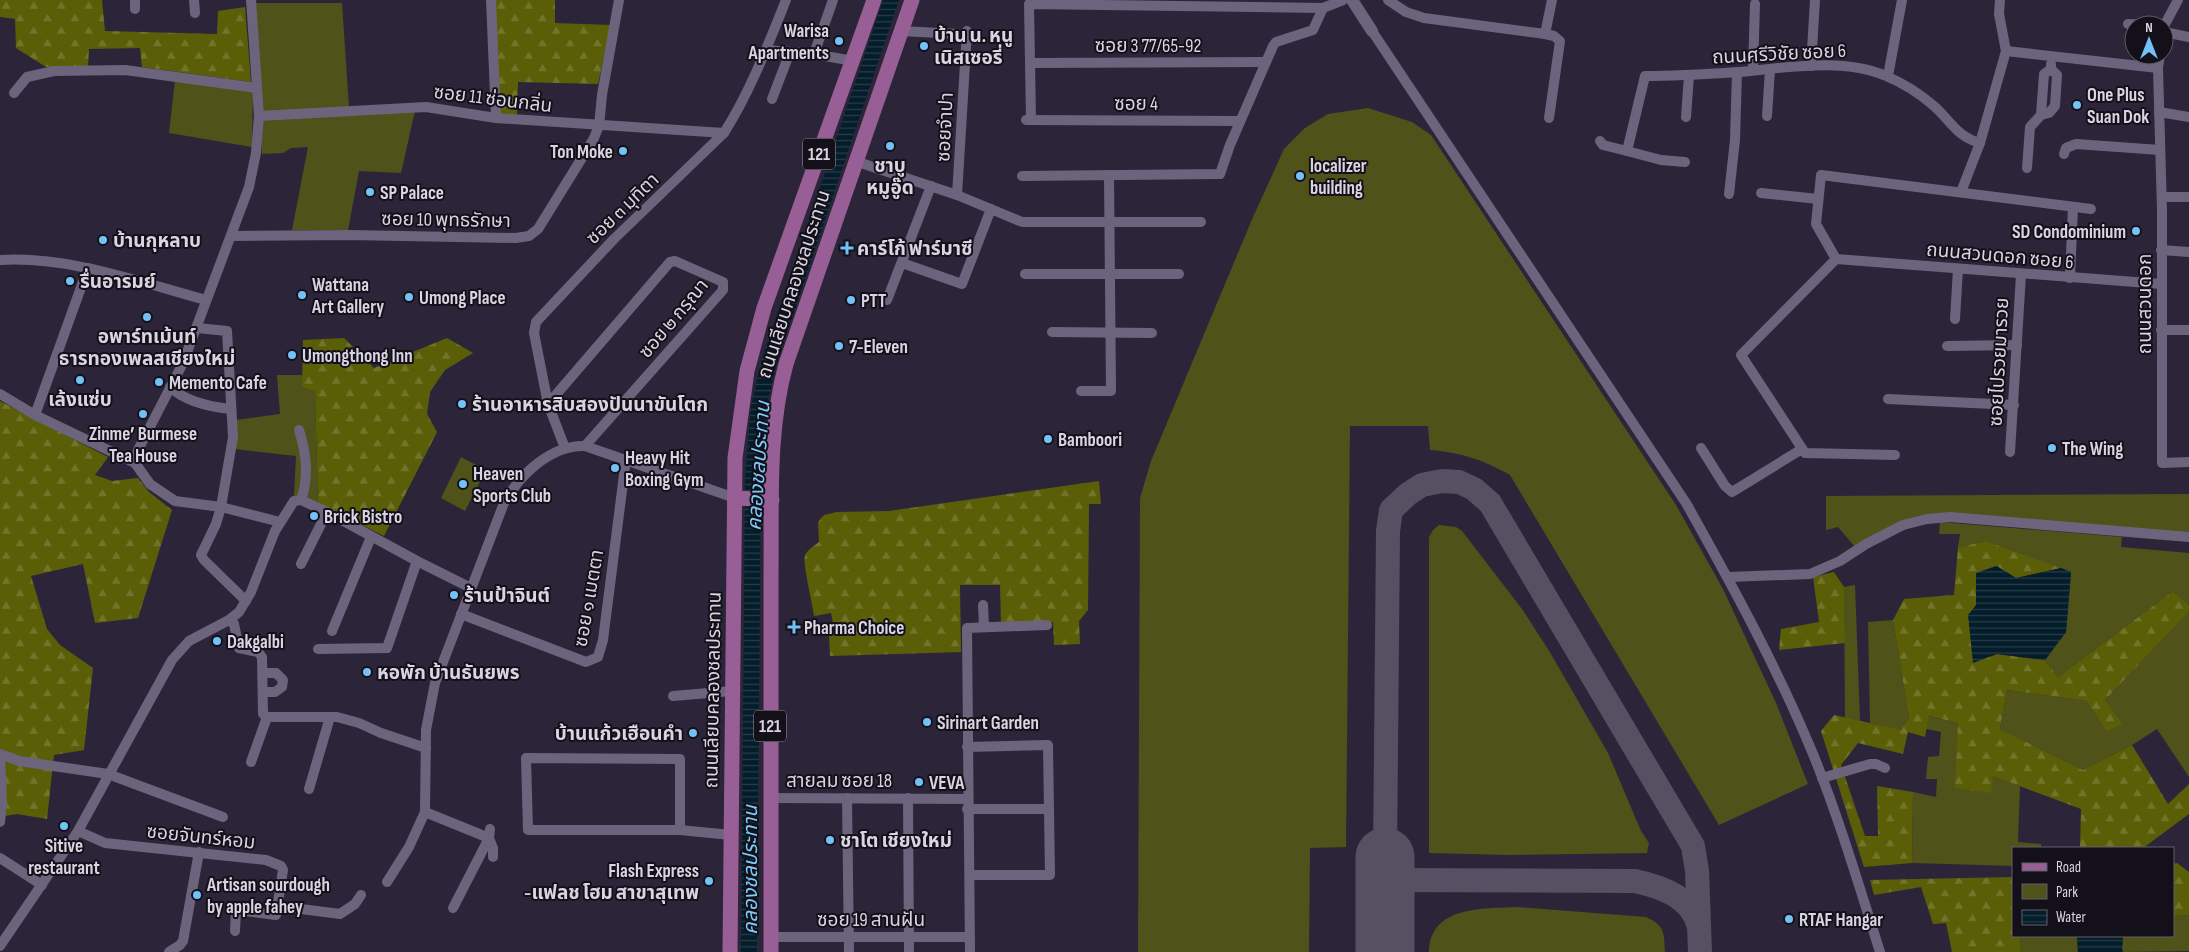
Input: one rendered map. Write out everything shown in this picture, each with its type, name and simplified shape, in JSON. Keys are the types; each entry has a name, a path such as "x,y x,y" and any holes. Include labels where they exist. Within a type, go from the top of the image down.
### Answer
{"main road":[{"name":"ถนนเลียบคลองชลประทาน","path":"730,952 732,691 738,498 737,433 747,371 768,298 874,0"},
{"name":"ถนนเลียบคลองชลประทาน","path":"771,944 767,499 778,392 855,161 912,0"},
{"path":"738,498 767,499"}],"street":[{"path":"194,0 195,13"},
{"path":"136,465 138,450 183,363 249,187 256,153 259,116 251,0"},
{"path":"491,0 496,118"},
{"path":"600,126 602,94 619,0"},
{"name":"ซอย ๓ มุทิตา","path":"565,448 548,404 534,333 536,322 614,239 724,133 735,116 766,50 786,0"},
{"path":"814,54 833,0"},
{"path":"1031,62 1029,4 1075,2 1323,8 1343,0"},
{"path":"1352,0 1686,503 1728,577 1769,660 1822,778 1856,874 1880,952"},
{"path":"1359,0 1372,31"},
{"path":"1388,0 1406,12 1424,18 1554,36 1560,41 1549,118"},
{"path":"1545,34 1552,0"},
{"path":"1811,66 1815,0"},
{"path":"1888,76 1902,0"},
{"path":"1960,192 1980,142 2006,52 1999,14 2000,0"},
{"path":"2170,15 2178,0"},
{"path":"1753,70 1756,4"},
{"path":"1022,176 1220,174 1240,121 1273,46 1276,42 1313,30 1323,8"},
{"name":"ซอยจำปา","path":"901,31 963,32 957,195"},
{"path":"2174,34 2189,37"},
{"path":"766,50 854,60"},
{"path":"772,99 790,52"},
{"path":"2006,52 2158,68"},
{"path":"2027,168 2030,127 2041,115 2049,113 2055,106 2057,75 2051,69 2053,57"},
{"name":"ซอย 3 77/65-92","path":"1031,62 1265,62"},
{"name":"ซอย 4","path":"1031,62 1028,120 1240,121"},
{"name":"ถนนสวนดอก","path":"2158,65 2162,197 2160,284 2162,463 2189,462"},
{"name":"ถนนศรีวิชัย ซอย 6","path":"1627,151 1645,76 1689,75 1811,66 1860,67 1888,76 1914,90 1935,107 1949,124 1967,139 1980,142"},
{"path":"1767,116 1770,69"},
{"path":"14,93 27,77 54,71 125,70 257,88"},
{"path":"1728,194 1736,140 1737,72"},
{"path":"1686,117 1689,75"},
{"name":"ซอย 11 ซ่อนกลิ่น","path":"259,116 426,107 496,118 724,133"},
{"path":"2160,112 2189,116"},
{"name":"ซอย 10 พุทธรักษา","path":"232,236 349,234 516,238 529,236 538,229 600,126"},
{"path":"1600,141 1603,144 1660,160 1686,162"},
{"path":"2064,154 2066,148 2076,144 2160,150"},
{"path":"855,161 957,195 1022,222 1202,222"},
{"path":"1081,390 1110,391 1109,175"},
{"path":"1896,455 1805,453 1741,355 1836,259 1816,224 1820,175 2091,209"},
{"path":"887,300 931,186"},
{"path":"1761,193 1818,199"},
{"path":"2162,197 2189,197"},
{"path":"2070,278 2072,207"},
{"path":"902,263 962,284 991,209"},
{"path":"2161,250 2189,252"},
{"path":"0,260 18,259 88,268 206,300"},
{"name":"ถนนสวนดอก ซอย 6","path":"1836,259 2020,275 2160,284"},
{"name":"ซอย ๒ กรุณา","path":"548,404 670,262 674,261 723,282 723,290 585,446"},
{"path":"35,415 88,268"},
{"path":"1955,319 1958,269"},
{"path":"1025,274 1179,274"},
{"name":"ซอยไปรวยมารวย","path":"2010,452 2020,275"},
{"path":"196,328 227,331 233,437 221,507 216,524 201,555 246,601"},
{"path":"2161,330 2189,330"},
{"path":"1052,332 1152,333"},
{"path":"1947,346 2017,345"},
{"path":"170,387 178,394 217,408 231,409"},
{"path":"0,394 35,415 136,465 150,484 174,500 221,507 280,522"},
{"path":"1888,399 2014,405"},
{"path":"298,430 303,443 306,474 305,488 301,500"},
{"path":"387,882 409,847 425,812 426,748 429,710 435,683 471,588 511,492 519,481 544,460 565,448 585,446 738,498"},
{"path":"1701,448 1725,486 1732,492 1802,449"},
{"name":"ซอย ๑ เมตตา","path":"461,614 586,662 598,657 603,640 626,460"},
{"path":"0,946 78,831 172,660 181,648 189,642 230,620 239,612 246,601 280,522 294,501 301,500 327,512 416,561 471,588"},
{"path":"301,564 327,512"},
{"path":"1728,577 1810,574 1840,561 1866,544 1895,529 1934,519 1950,518 2189,537"},
{"path":"332,631 371,537"},
{"path":"318,648 387,648 416,561"},
{"path":"983,605 984,627"},
{"path":"230,620 234,624 239,648 261,654 263,714 267,717 330,716 359,723 381,733 426,748"},
{"path":"970,952 971,875 967,804 967,628 1047,625"},
{"path":"262,673 276,673 283,680 282,687 275,692 262,692"},
{"path":"673,696 732,691"},
{"path":"309,789 330,716"},
{"path":"251,762 267,717"},
{"path":"967,747 1048,745 1050,875 971,875"},
{"path":"0,822 2,802 0,754 19,761 108,774 223,818"},
{"path":"680,830 680,759 526,758 528,830 680,830 731,834"},
{"path":"1822,778 1870,764 1876,764 1884,768"},
{"name":"สายลม ซอย 18","path":"771,798 908,798 1048,809"},
{"path":"846,798 849,952"},
{"path":"908,798 909,952"},
{"path":"425,812 490,833"},
{"name":"ซอยจันทร์หอม","path":"78,831 105,844 266,860 281,866 283,870 278,906"},
{"path":"490,833 493,857"},
{"path":"453,908 490,833"},
{"path":"169,952 183,941 199,852"},
{"path":"0,858 42,885"},
{"path":"235,931 236,910 276,915 278,906 340,914 355,904 361,894"},
{"name":"ซอย 19 สานฝัน","path":"771,944 848,936 970,937"}],"green space":[{"path":"0,0 102,0 105,31 217,34 218,11 245,7 251,82 142,67 140,48 89,49 88,66 46,67 16,48 15,19 0,17"},
{"path":"495,0 555,0 555,23 611,25 598,84 518,82 517,114 500,114"},
{"path":"254,3 342,3 349,107 263,113"},
{"path":"175,80 253,91 252,147 169,133"},
{"path":"1368,108 1412,122 1431,135 1676,505 1723,589 1776,703 1808,784 1719,825 1510,475 1472,458 1430,450 1428,426 1350,426 1346,847 1310,848 1309,952 1138,952 1140,498 1151,461 1253,217 1284,149 1305,128 1328,114"},
{"path":"415,111 401,173 359,171 348,230 292,230 308,147 291,148 283,153 262,154 262,119"},
{"path":"344,338 374,368 447,338 473,353 445,370 430,392 427,414 437,432 384,536 318,503 315,392 302,387 303,340"},
{"path":"277,375 302,375 302,387 315,392 318,503 294,496 296,456 235,449 236,420 280,414"},
{"path":"0,401 108,457 95,475 112,481 138,478 149,492 172,510 138,618 95,623 83,564 31,576 47,629 60,645 93,668 84,750 54,755 47,819 17,814 0,817"},
{"name":"Heaven Sports Club","path":"461,457 486,470 465,511 441,498"},
{"path":"1099,481 1101,504 1089,504 1088,610 1079,621 1080,644 1054,645 1053,622 1001,624 1000,585 960,585 961,652 830,656 829,635 835,633 831,613 814,616 804,560 807,552 819,542 818,522 824,515 837,512 889,511"},
{"path":"2189,494 2189,534 1946,515 1855,547 1838,527 1826,530 1826,496"},
{"path":"1940,522 2122,537 2121,547 2189,553 2189,605 2173,591 2058,677 2045,660 2066,632 2071,572 1986,541 1958,547 1960,534 1939,534"},
{"path":"1439,525 1456,527 1462,531 1522,609 1551,654 1608,753 1641,831 1649,843 1647,853 1509,855 1429,853 1429,537"},
{"path":"1986,541 2061,568 2016,578 1997,566 1976,605 1973,662 1997,654 2045,660 2058,677 2173,591 2189,605 2189,612 2105,700 2122,724 2107,732 2086,701 2007,690 2000,729 2083,770 2132,745 2168,804 2189,784 2189,814 2144,847 2080,847 2081,809 1993,776 1991,793 1955,788 1958,723 1929,716 1925,737 1908,732 1903,754 1858,743 1841,765 1865,836 1878,836 1877,786 1913,792 1912,863 1864,867 1821,731 1834,715 1901,730 1909,718 1893,620 1904,599 1954,595 1958,547"},
{"path":"1834,572 1844,587 1845,643 1779,650 1781,629 1819,622 1813,577"},
{"path":"1855,585 1860,721 1845,718 1844,587"},
{"path":"2189,612 2189,777 2157,729 2132,745 2083,770 2000,729 2007,690 2086,701 2107,732 2121,724 2105,700"},
{"path":"1893,620 1909,718 1901,731 1870,723 1868,622"},
{"path":"1928,716 1958,723 1993,776 2020,786 2018,842 2041,844 2041,847 2012,847 2012,866 1912,863 1913,792 1936,797 1937,779 1926,779 1928,757 1939,756 1941,732 1926,729"},
{"path":"2177,863 2189,872 2189,915 2174,916 2174,864"},
{"path":"2012,877 2012,937 2020,937 2021,952 1952,952 1946,923 1933,924 1921,887 1874,895 1870,880"},
{"path":"1517,907 1646,917 1657,923 1662,930 1665,952 1429,952 1432,937 1439,925 1449,918 1475,910"},
{"path":"2189,915 2189,951 2123,952 2123,937 2174,937 2174,916"},
{"path":"2020,937 2077,937 2078,952 2021,952"}],"water":[{"name":"คลองชลประทาน","path":"883,0 899,0 777,363 766,409 761,478 757,952 741,952 745,478 751,406 762,359"},
{"path":"1996,566 2016,578 2061,568 2071,572 2066,632 2045,660 1997,654 1973,663 1968,615 1976,605 1976,573"},
{"path":"2077,937 2123,937 2123,952 2078,952"}],"taxiway":[{"path":"1385,857 1388,531 1391,510 1408,494 1422,485 1442,481 1459,482 1474,489 1490,503 1693,846 1697,871 1700,952"},
{"path":"1385,880 1635,881 1665,890 1683,901 1690,908 1699,927"}],"runway":[{"path":"1385,857 1385,952"}],"place":[{"name":"Warisa Apartments","path":"839,41"},
{"name":"บ้าน น. หนู เนิสเซอรี่","path":"924,46"},
{"name":"One Plus Suan Dok","path":"2077,105"},
{"name":"ชาบู หมูอู๊ด","path":"890,146"},
{"name":"Ton Moke","path":"623,151"},
{"name":"localizer building","path":"1300,176"},
{"name":"SP Palace","path":"370,192"},
{"name":"SD Condominium","path":"2136,231"},
{"name":"บ้านกุหลาบ","path":"103,240"},
{"name":"คาร์โก้ ฟาร์มาซี","path":"847,248"},
{"name":"รื่นอารมย์","path":"70,281"},
{"name":"Wattana Art Gallery","path":"302,295"},
{"name":"Umong Place","path":"409,297"},
{"name":"PTT","path":"851,300"},
{"name":"อพาร์ทเม้นท์ ธารทองเพลสเชียงใหม่","path":"147,317"},
{"name":"7-Eleven","path":"839,346"},
{"name":"Umongthong Inn","path":"292,355"},
{"name":"เล้งแซ่บ","path":"80,380"},
{"name":"Memento Cafe","path":"159,382"},
{"name":"ร้านอาหารสิบสองปันนาขันโตก","path":"462,404"},
{"name":"Zinme’ Burmese Tea House","path":"143,414"},
{"name":"Bamboori","path":"1048,439"},
{"name":"The Wing","path":"2052,448"},
{"name":"Heavy Hit Boxing Gym","path":"615,468"},
{"name":"Heaven Sports Club","path":"463,484"},
{"name":"Brick Bistro","path":"314,516"},
{"name":"ร้านป้าจินต์","path":"454,595"},
{"name":"Pharma Choice","path":"794,627"},
{"name":"Dakgalbi","path":"217,641"},
{"name":"หอพัก บ้านธันยพร","path":"367,672"},
{"name":"Sirinart Garden","path":"927,722"},
{"name":"บ้านแก้วเฮือนคำ","path":"693,733"},
{"name":"VEVA","path":"919,782"},
{"name":"Sitive restaurant","path":"64,826"},
{"name":"ชาโต เชียงใหม่","path":"830,840"},
{"name":"Flash Express -แฟลช โฮม สาขาสุเทพ","path":"709,881"},
{"name":"Artisan sourdough by apple fahey","path":"197,895"},
{"name":"RTAF Hangar","path":"1789,919"}]}
